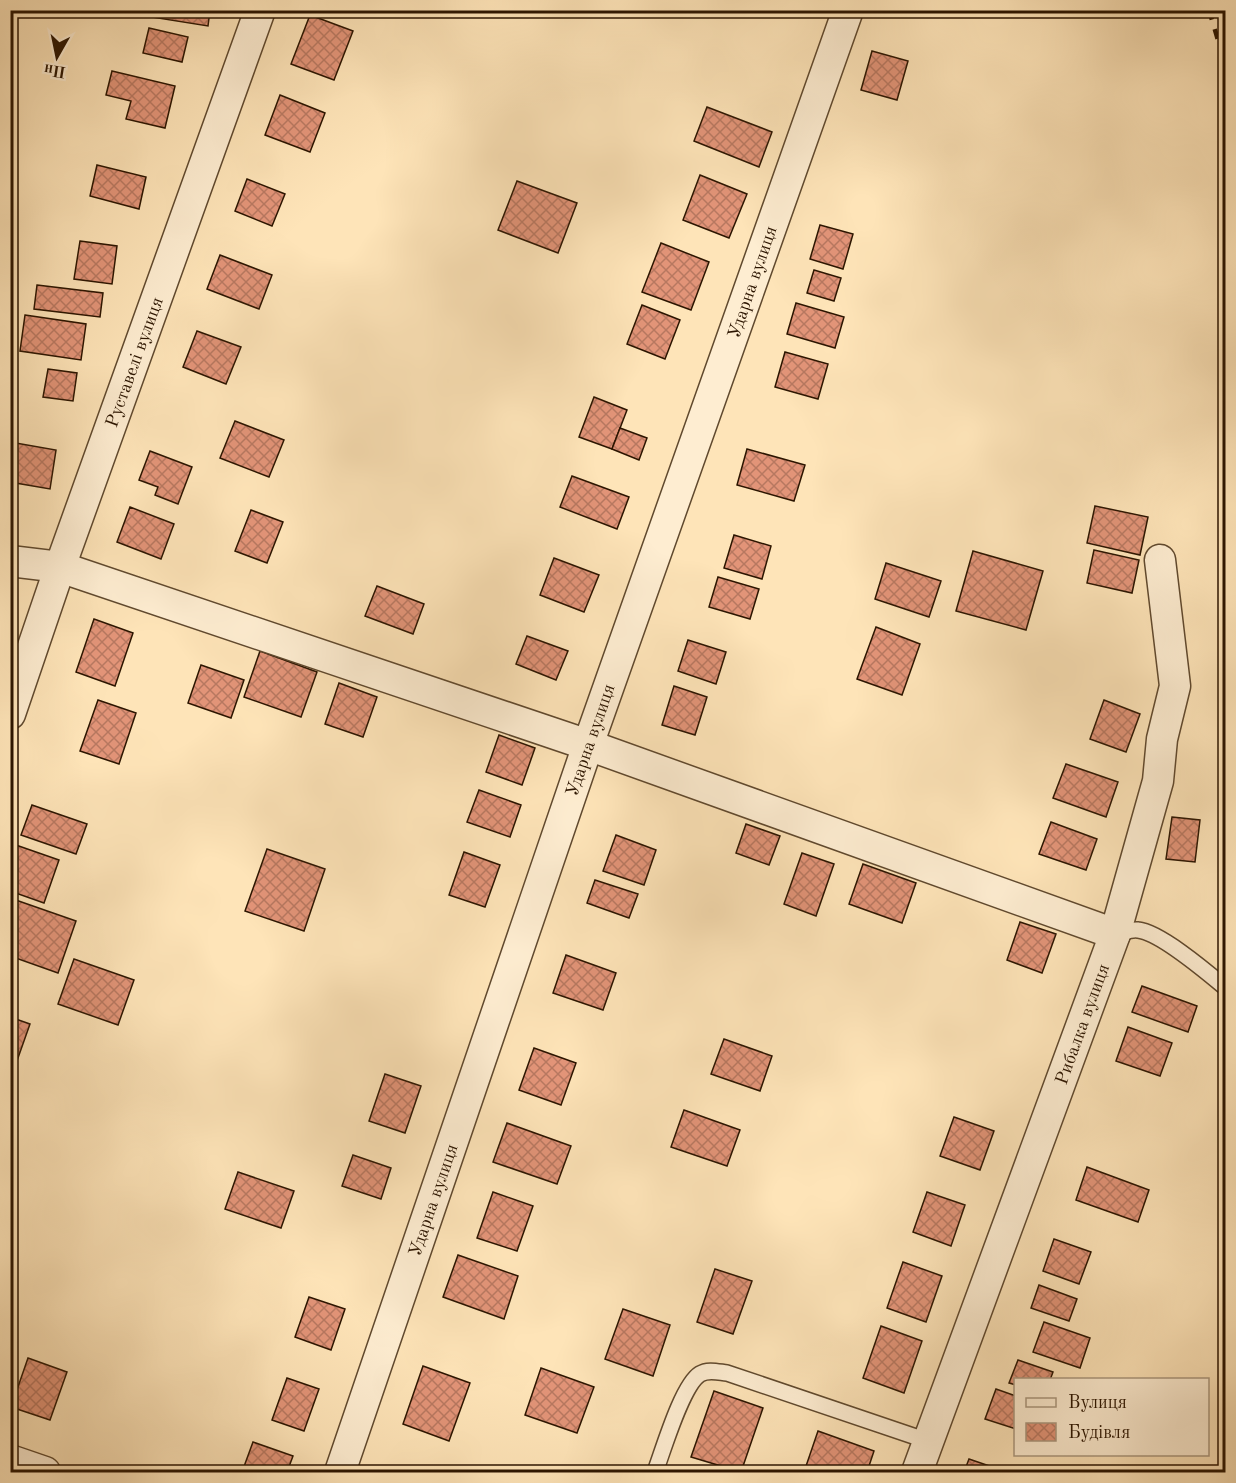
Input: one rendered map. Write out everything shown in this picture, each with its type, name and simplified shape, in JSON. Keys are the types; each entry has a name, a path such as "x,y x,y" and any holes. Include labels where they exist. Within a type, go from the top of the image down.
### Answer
{"street":[{"name":"Руставелі вулиця","path":"10,714 60,567 260,10"},
{"name":"Ударна вулиця","path":"340,1473 588,746 848,10"},
{"name":"Рибалка вулиця","path":"917,1473 1115,934 1158,781 1162,739 1175,686 1160,560"},
{"path":"10,561 60,567 588,746 1115,934"},
{"path":"10,1460 45,1473"}],"lane":[{"path":"1115,934 1138,930 1152,935 1190,958 1226,988"},
{"path":"656,1473 684,1395 691,1382 700,1374 712,1371 727,1373 928,1441"}],"building":[{"path":"10,10 14,10 10,33"},
{"path":"146,10 210,10 208,26 145,16"},
{"path":"310,15 353,31 334,80 291,64"},
{"path":"149,28 188,37 182,62 143,53"},
{"path":"872,51 908,61 897,100 861,90"},
{"path":"112,71 175,86 165,128 126,119 131,101 106,95"},
{"path":"280,95 325,113 310,152 265,135"},
{"path":"707,107 772,132 759,167 694,141"},
{"path":"97,165 146,177 139,209 90,196"},
{"path":"700,175 747,194 729,238 683,220"},
{"path":"247,179 285,194 272,226 235,211"},
{"path":"517,181 577,203 558,253 498,230"},
{"path":"820,225 853,234 843,269 810,259"},
{"path":"80,241 117,246 112,284 74,279"},
{"path":"661,243 709,262 691,310 642,292"},
{"path":"220,255 272,275 259,309 207,289"},
{"path":"814,270 841,278 834,301 807,293"},
{"path":"37,285 103,293 100,317 34,309"},
{"path":"796,303 844,317 835,348 787,334"},
{"path":"642,305 680,320 665,359 627,344"},
{"path":"25,315 86,324 81,360 20,351"},
{"path":"197,331 241,347 226,384 183,367"},
{"path":"785,352 828,364 818,399 775,387"},
{"path":"48,369 77,373 73,401 43,397"},
{"path":"594,397 627,410 612,449 579,437"},
{"path":"235,421 284,440 269,477 220,458"},
{"path":"620,428 647,438 639,460 612,449"},
{"path":"10,442 56,450 50,489 10,482"},
{"path":"747,449 805,465 794,501 737,485"},
{"path":"150,451 192,467 178,504 155,495 158,487 139,480"},
{"path":"572,476 629,497 617,529 560,507"},
{"path":"1095,506 1148,517 1140,555 1087,543"},
{"path":"130,507 174,524 161,559 117,542"},
{"path":"251,510 283,522 267,563 235,551"},
{"path":"734,535 771,546 762,579 724,568"},
{"path":"1094,550 1139,560 1132,593 1087,583"},
{"path":"973,551 1043,571 1026,630 956,611"},
{"path":"554,558 599,575 584,612 540,595"},
{"path":"886,563 941,581 929,617 875,599"},
{"path":"718,577 759,589 750,619 709,607"},
{"path":"377,586 424,604 413,634 365,616"},
{"path":"94,619 133,633 115,686 76,672"},
{"path":"876,627 920,644 902,695 857,679"},
{"path":"527,636 568,651 556,680 516,664"},
{"path":"688,640 726,652 716,684 678,671"},
{"path":"260,651 317,672 301,717 244,697"},
{"path":"201,665 244,680 231,718 188,703"},
{"path":"339,683 377,697 363,737 325,724"},
{"path":"674,686 707,697 695,735 662,725"},
{"path":"98,700 136,713 119,764 80,751"},
{"path":"1104,700 1140,714 1126,752 1090,739"},
{"path":"499,735 535,748 522,785 486,772"},
{"path":"1066,764 1118,782 1106,817 1053,798"},
{"path":"479,790 521,805 510,837 467,822"},
{"path":"32,805 87,824 76,854 21,835"},
{"path":"1172,817 1200,820 1195,862 1166,859"},
{"path":"1051,822 1097,839 1086,870 1039,854"},
{"path":"746,824 780,836 769,865 736,853"},
{"path":"616,835 656,850 644,885 603,871"},
{"path":"13,844 59,860 44,903 10,891 10,853"},
{"path":"267,849 325,869 304,931 245,911"},
{"path":"464,852 500,865 485,907 449,895"},
{"path":"802,853 834,864 816,916 784,904"},
{"path":"863,864 916,883 902,923 849,904"},
{"path":"595,880 638,894 629,918 587,903"},
{"path":"10,898 76,921 58,973 10,956"},
{"path":"1020,922 1056,934 1042,973 1007,960"},
{"path":"566,955 616,973 603,1010 553,993"},
{"path":"74,959 134,980 118,1025 58,1004"},
{"path":"1142,986 1197,1006 1188,1032 1132,1012"},
{"path":"10,1017 30,1024 13,1072 10,1071"},
{"path":"1128,1027 1172,1043 1160,1076 1116,1061"},
{"path":"724,1039 772,1056 760,1091 711,1074"},
{"path":"534,1048 576,1063 561,1105 519,1090"},
{"path":"385,1074 421,1086 405,1133 369,1121"},
{"path":"684,1110 740,1130 727,1166 671,1147"},
{"path":"954,1117 994,1131 980,1170 940,1156"},
{"path":"507,1123 571,1146 557,1184 493,1162"},
{"path":"353,1155 391,1168 381,1199 342,1186"},
{"path":"1087,1167 1149,1190 1138,1222 1076,1200"},
{"path":"238,1172 294,1191 281,1228 225,1209"},
{"path":"493,1192 533,1206 517,1251 477,1238"},
{"path":"927,1192 965,1205 951,1246 913,1232"},
{"path":"1054,1239 1091,1252 1079,1284 1043,1271"},
{"path":"458,1255 518,1276 504,1319 443,1297"},
{"path":"903,1262 942,1276 926,1322 887,1308"},
{"path":"715,1269 752,1281 733,1334 697,1322"},
{"path":"1039,1285 1077,1299 1069,1321 1031,1308"},
{"path":"309,1297 345,1309 331,1350 295,1337"},
{"path":"623,1309 670,1325 653,1376 605,1359"},
{"path":"1044,1322 1090,1338 1080,1368 1033,1352"},
{"path":"881,1326 922,1341 904,1393 863,1378"},
{"path":"28,1358 67,1372 50,1420 11,1407"},
{"path":"1018,1360 1053,1372 1051,1378 1014,1378 1014,1384 1009,1383"},
{"path":"423,1366 470,1383 449,1441 403,1424"},
{"path":"541,1368 594,1387 577,1433 525,1415"},
{"path":"287,1378 319,1389 304,1431 272,1420"},
{"path":"996,1389 1014,1395 1014,1428 985,1419"},
{"path":"714,1391 763,1408 741,1472 691,1457"},
{"path":"818,1431 874,1451 867,1472 804,1472"},
{"path":"253,1442 293,1456 287,1472 242,1472"},
{"path":"969,1459 1007,1472 964,1472"}],"railway":[{"path":"1209,10 1226,67"}]}
